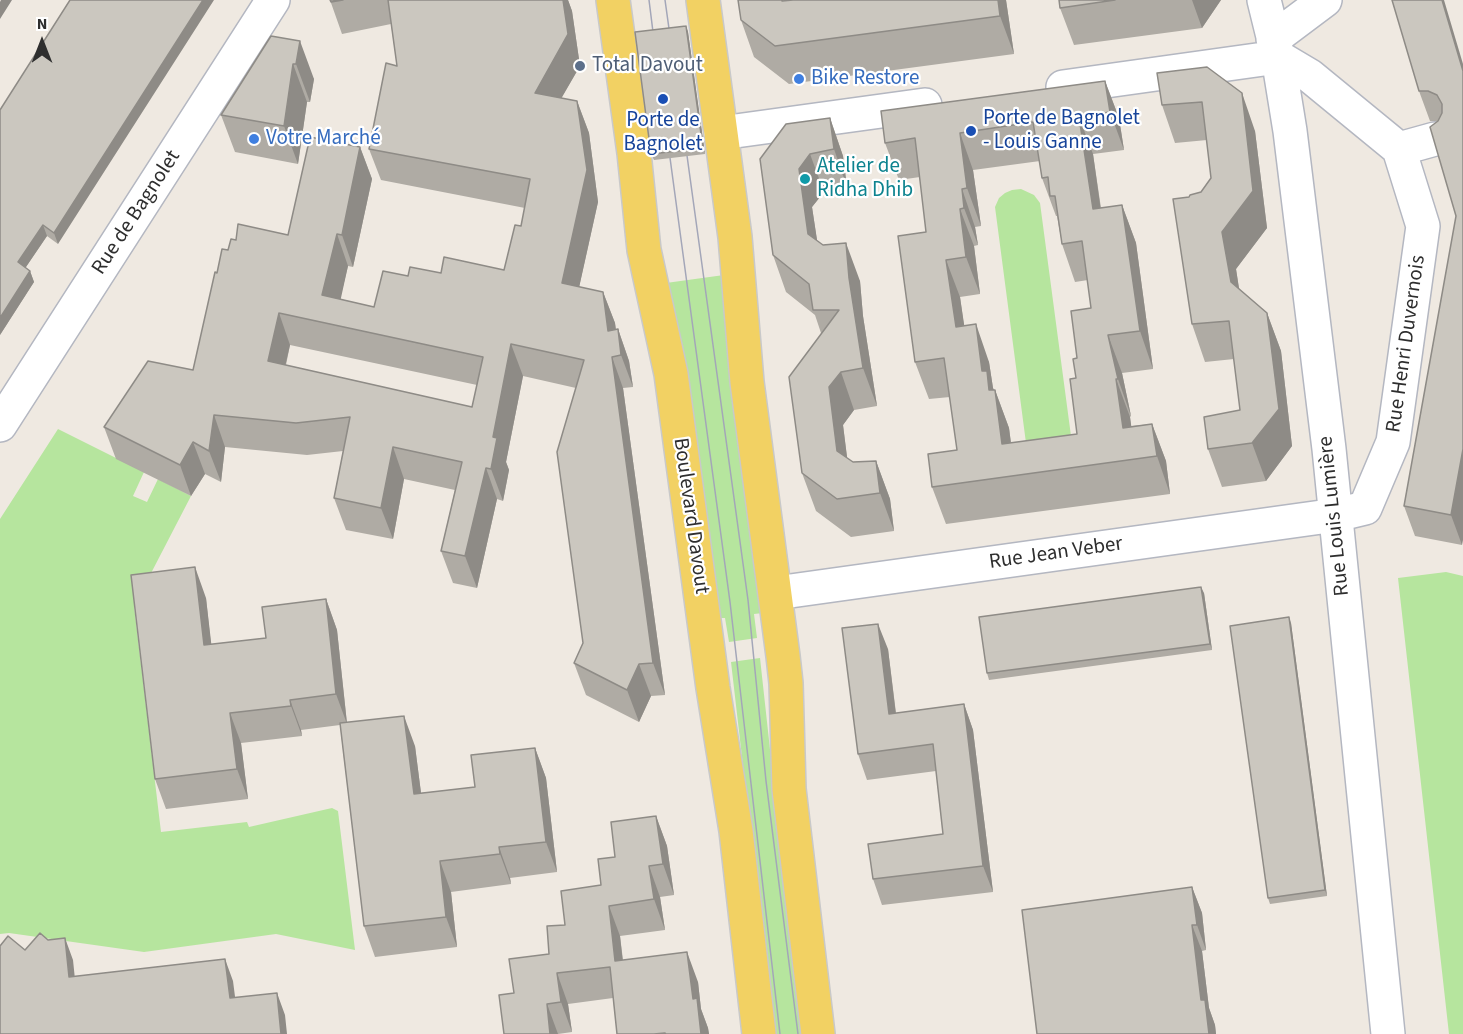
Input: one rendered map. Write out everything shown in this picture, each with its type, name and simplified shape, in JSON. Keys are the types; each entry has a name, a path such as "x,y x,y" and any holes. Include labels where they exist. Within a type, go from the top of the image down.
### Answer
{"main road":[{"name":"Boulevard Davout","path":"613,0 634,153 644,250 671,374 713,688 736,831 759,1034"},
{"path":"703,0 735,244 747,382 776,593 786,683 789,789 818,1034"}],"street":[{"name":"Rue de Bagnolet","path":"0,425 273,0"},
{"name":"Rue Louis Lumière","path":"1264,0 1275,48 1291,143 1336,515 1388,1034"},
{"path":"1037,90 1275,48 1325,0"},
{"path":"1275,48 1400,149 1435,139"},
{"path":"721,134 954,102"},
{"name":"Rue Henri Duvernois","path":"1336,515 1365,508 1393,442 1424,226 1400,149"},
{"name":"Rue Jean Veber","path":"776,593 1336,515"}],"green space":[{"path":"1021,189 1034,195 1040,203 1071,436 1026,443 995,207 999,198 1005,193"},
{"path":"724,275 763,613 754,614 757,638 729,642 725,618 717,618 666,283"},
{"path":"58,429 144,472 133,496 147,502 158,479 191,496 134,606 161,832 247,822 249,827 332,808 338,811 355,950 276,934 144,952 9,933 0,934 0,519"},
{"path":"1446,572 1463,576 1463,1034 1449,1034 1398,578"},
{"path":"760,658 802,1034 774,1034 731,662"}],"building":[{"path":"70,0 203,0 54,233 43,225 18,262 30,271 0,318 0,110"},
{"path":"388,0 563,0 568,34 535,93 577,101 587,170 562,283 603,292 608,331 618,329 621,355 612,357 653,663 639,664 627,690 574,663 583,643 557,452 584,360 511,344 493,437 497,438 491,469 486,468 465,556 441,551 462,462 393,447 381,508 334,498 350,417 296,423 214,415 209,451 193,442 180,465 104,427 148,361 193,370 222,249 228,250 231,239 236,240 238,224 288,235 310,137 360,147 342,235 337,234 322,295 374,307 383,271 408,276 410,267 441,273 444,257 504,270 515,225 521,226 530,179 369,149 386,63 397,66","holes":["279,313 483,357 472,407 268,361"]},
{"path":"738,0 998,0 1000,16 775,46 741,20"},
{"path":"1059,0 1115,0 1060,8"},
{"path":"1392,0 1442,0 1463,71 1463,449 1451,515 1404,506 1456,216 1430,127 1438,121 1442,113 1442,104 1437,95 1428,91 1419,91"},
{"path":"686,26 703,148 651,154 635,32"},
{"path":"271,36 300,41 296,64 293,64 284,126 221,115"},
{"path":"1207,67 1242,93 1253,191 1222,232 1231,282 1267,313 1279,409 1252,443 1208,449 1204,417 1240,410 1229,321 1192,324 1173,199 1189,197 1201,192 1211,178 1202,102 1162,105 1157,73"},
{"path":"1105,81 1110,112 1079,117 1093,209 1122,205 1140,331 1108,335 1118,379 1116,379 1123,428 1152,424 1157,456 932,487 928,454 957,450 944,358 915,362 898,236 926,232 915,138 885,143 881,111","holes":["1033,122 1042,178 1048,177 1050,196 1055,196 1062,244 1082,241 1091,308 1071,311 1077,358 1073,359 1076,378 1070,379 1077,434 1002,444 995,390 989,390 987,371 982,371 976,324 956,327 946,260 966,257 960,209 964,208 962,189 967,188 960,133"]},
{"path":"830,118 834,149 810,154 799,169 808,234 823,245 846,243 863,368 841,372 829,387 837,451 853,462 876,461 880,493 837,499 802,473 789,377 839,310 813,310 809,284 773,255 760,159 786,124"},
{"path":"195,567 204,645 266,638 262,607 326,599 336,694 290,700 291,706 230,713 237,769 155,779 131,575"},
{"path":"1201,587 1210,644 987,673 979,617"},
{"path":"1289,617 1325,890 1268,898 1230,626"},
{"path":"878,624 889,714 964,704 983,866 873,879 868,844 943,834 933,744 858,754 842,628"},
{"path":"404,716 414,794 475,787 471,755 535,748 546,842 499,847 500,854 440,861 446,917 364,926 340,723"},
{"path":"656,816 663,864 649,866 654,899 609,906 615,961 687,952 693,999 697,998 701,1034 617,1034 610,967 557,973 561,1002 547,1004 550,1034 504,1034 499,995 514,993 509,959 549,954 547,926 565,925 561,891 601,885 598,859 615,857 611,822"},
{"path":"1192,887 1197,925 1192,925 1201,1000 1205,1000 1209,1034 1037,1034 1022,910"},
{"path":"40,933 48,940 65,938 69,977 225,959 230,998 277,993 281,1034 0,1034 0,946 8,936 25,950"}],"tram line":[{"path":"649,0 655,48"},
{"path":"665,0 671,43"},
{"path":"685,141 748,600 766,781 798,1034"},
{"path":"668,143 730,602 780,1034"}],"place":[{"name":"Total Davout","path":"580,66"},
{"name":"Bike Restore","path":"799,79"},
{"name":"Porte de Bagnolet","path":"663,99"},
{"name":"Porte de Bagnolet - Louis Ganne","path":"971,131"},
{"name":"Votre Marché","path":"254,139"},
{"name":"Atelier de Ridha Dhib","path":"805,179"}]}
